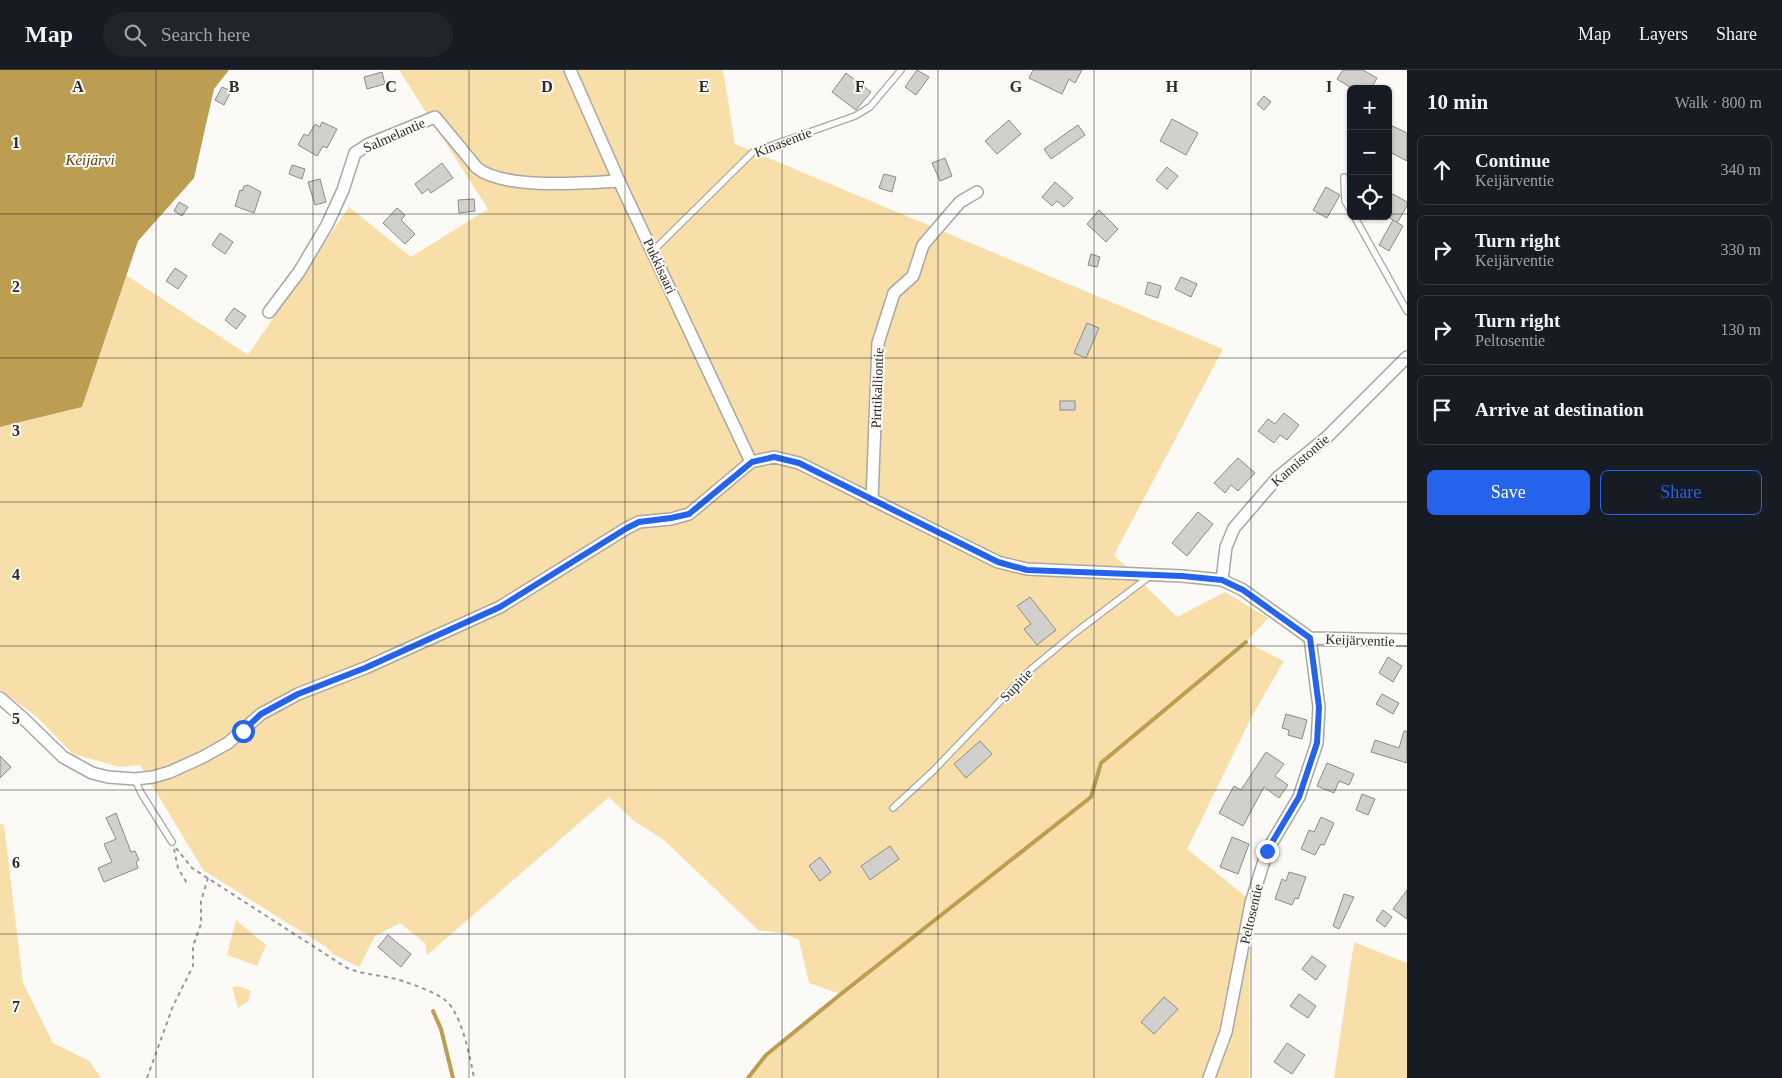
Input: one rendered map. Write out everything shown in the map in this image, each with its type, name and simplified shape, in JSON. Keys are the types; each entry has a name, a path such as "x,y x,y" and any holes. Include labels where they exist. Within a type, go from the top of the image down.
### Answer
{"street":[{"name":"Pukkisaari","path":"570,70 619,181 752,462"},
{"name":"Salmelantie","path":"269,312 299,272 327,225 343,190 355,153 370,144 435,117 477,168 485,174 498,178 556,184 619,181"},
{"name":"Pirttikalliontie","path":"872,500 878,343 894,293 913,276 923,245 960,202 977,192"},
{"name":"Kannistontie","path":"1222,580 1226,548 1234,528 1277,478 1328,437 1407,357"},
{"name":"Keijärventie","path":"0,698 24,718 63,757 80,768 108,777 135,779 153,777 170,772 228,743 261,714 298,694 365,668 500,607 639,522 689,514 752,462 774,457 799,463 998,562 1027,570 1222,580 1243,590 1310,638 1407,640"},
{"name":"Peltosentie","path":"1209,1078 1226,1032 1251,903 1267,851 1299,797 1317,743 1319,707 1310,638"}],"lane":[{"name":"Kinasentie","path":"653,251 753,152 855,116 870,107 901,70"},
{"path":"1344,177 1345,201 1347,204"},
{"path":"1356,220 1407,311"},
{"name":"Supitie","path":"893,808 933,771 1030,670 1151,575"},
{"path":"135,779 141,793 172,842"}],"path":[{"path":"172,842 187,863 347,968 360,973 394,979 445,999 460,1024 468,1046 474,1078"},
{"path":"172,842 178,868 188,884"},
{"path":"147,1078 173,1006 194,966 193,946 201,924 201,901 208,878"}],"shaded area":[{"path":"399,70 723,70 735,144 1223,349 1114,555 1177,617 1225,592 1268,618 1246,642 1284,661 1253,714 1187,849 1250,900 1249,1078 748,1078 766,1055 840,994 809,983 799,940 782,933 758,930 664,840 634,821 609,797 427,955 425,943 400,923 375,936 359,967 333,954 326,947 203,870 140,765 120,767 73,754 37,717 0,690 0,427 82,407 126,275 248,355 349,207 411,257 488,209"},
{"path":"0,824 4,825 23,983 53,1043 89,1061 101,1078 0,1078"},
{"path":"236,920 266,945 257,966 227,955"},
{"path":"1354,942 1407,963 1407,1078 1334,1078"},
{"path":"238,986 251,991 248,1002 238,1008 232,987"}],"water":[{"name":"Keijärvi","path":"0,70 229,70 214,89 194,178 138,241 82,407 0,427"}],"building":[{"path":"917,70 929,77 916,95 905,87"},
{"path":"1033,70 1082,70 1075,83 1069,79 1062,94 1029,78"},
{"path":"1343,70 1363,70 1377,78 1373,85 1347,85 1337,79"},
{"path":"382,72 385,84 367,89 364,77"},
{"path":"846,73 871,92 856,110 832,92"},
{"path":"222,87 231,91 224,105 215,100"},
{"path":"1264,96 1271,102 1264,110 1257,104"},
{"path":"1172,119 1198,133 1186,155 1160,141"},
{"path":"1009,120 1021,134 997,154 985,141"},
{"path":"322,122 337,129 327,148 323,146 317,156 298,145 304,134 308,136 315,124 320,127"},
{"path":"1078,125 1085,135 1051,159 1044,149"},
{"path":"1392,126 1407,133 1407,161 1392,153"},
{"path":"945,158 952,176 940,181 932,163"},
{"path":"442,163 453,178 431,193 428,189 422,194 415,184"},
{"path":"292,165 305,169 302,179 289,174"},
{"path":"1167,167 1178,176 1167,189 1156,180"},
{"path":"884,174 896,177 892,192 879,188"},
{"path":"320,179 326,202 315,205 308,182"},
{"path":"1055,182 1073,198 1064,207 1057,201 1052,206 1042,197"},
{"path":"248,185 261,192 254,213 235,206 240,190 242,191 244,186"},
{"path":"1326,187 1340,195 1327,218 1313,210"},
{"path":"1393,194 1407,202 1407,206 1397,223 1392,220"},
{"path":"474,199 475,211 459,213 458,200"},
{"path":"179,202 188,207 182,216 174,211"},
{"path":"397,208 405,215 401,220 415,234 405,244 383,223"},
{"path":"1099,210 1118,229 1106,242 1087,224"},
{"path":"1393,220 1403,226 1389,251 1379,245"},
{"path":"220,233 233,242 225,254 212,245"},
{"path":"1091,254 1100,257 1097,267 1088,265"},
{"path":"175,268 187,276 178,289 166,281"},
{"path":"1181,277 1197,284 1191,297 1175,289"},
{"path":"1148,282 1161,286 1158,298 1145,294"},
{"path":"234,308 246,316 236,329 225,320"},
{"path":"1087,323 1099,328 1086,358 1074,353"},
{"path":"1060,401 1075,401 1075,410 1060,410"},
{"path":"1284,413 1299,425 1287,440 1280,435 1274,443 1258,431 1268,419 1275,424"},
{"path":"1238,458 1255,473 1238,491 1231,485 1225,493 1214,483"},
{"path":"1198,512 1213,524 1187,556 1172,543"},
{"path":"1030,597 1056,630 1037,645 1024,629 1031,624 1017,606"},
{"path":"1388,657 1402,666 1393,682 1379,673"},
{"path":"1382,694 1399,703 1393,714 1376,704"},
{"path":"1286,714 1307,720 1302,739 1288,735 1289,730 1282,728"},
{"path":"1404,731 1407,731 1407,763 1371,752 1375,740 1399,748"},
{"path":"980,741 992,754 966,778 954,764"},
{"path":"1266,752 1284,764 1275,776 1288,785 1279,798 1264,787 1243,826 1219,813 1234,786 1241,790"},
{"path":"0,756 11,767 0,778"},
{"path":"1327,763 1354,774 1349,785 1339,781 1334,793 1317,786"},
{"path":"1362,794 1375,799 1368,815 1356,810"},
{"path":"116,813 131,852 135,851 139,860 136,862 138,868 104,882 98,868 112,862 104,844 116,839 106,818"},
{"path":"1321,817 1334,823 1324,845 1321,844 1315,855 1301,849 1309,830 1314,832"},
{"path":"1232,837 1249,844 1238,874 1220,867"},
{"path":"890,846 899,859 870,880 861,866"},
{"path":"820,857 831,872 820,881 809,866"},
{"path":"1289,872 1306,877 1298,899 1295,898 1292,905 1275,899 1282,879 1286,881"},
{"path":"1407,890 1407,919 1393,909"},
{"path":"1344,894 1354,897 1339,929 1333,926"},
{"path":"1383,910 1392,917 1385,927 1376,920"},
{"path":"388,935 411,954 401,967 378,947"},
{"path":"1312,956 1326,966 1316,980 1302,969"},
{"path":"1299,994 1316,1006 1308,1018 1290,1006"},
{"path":"1164,997 1178,1009 1154,1034 1141,1022"},
{"path":"1287,1043 1305,1055 1292,1074 1274,1062"}],"waterway":[{"path":"748,1078 766,1055 1091,797 1101,763 1246,642"},
{"path":"433,1011 441,1029 453,1078"}],"route":[{"path":"243,731 261,714 298,694 365,668 500,607 639,522 689,514 752,462 774,457 799,463 998,562 1027,570 1182,576 1222,580 1243,590 1310,638 1319,707 1317,743 1299,797 1267,851"}]}
